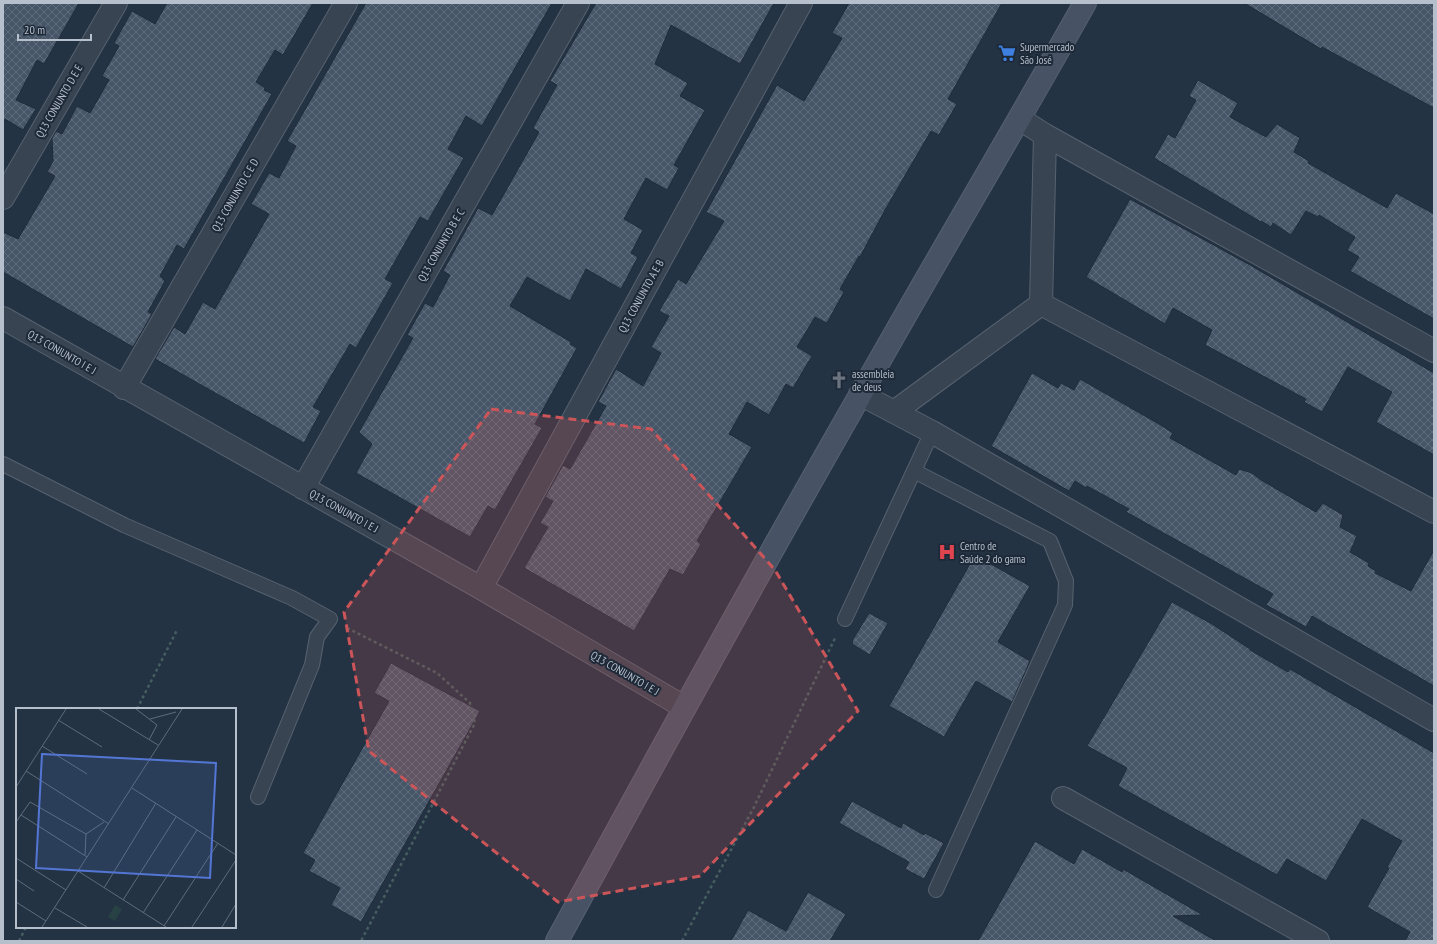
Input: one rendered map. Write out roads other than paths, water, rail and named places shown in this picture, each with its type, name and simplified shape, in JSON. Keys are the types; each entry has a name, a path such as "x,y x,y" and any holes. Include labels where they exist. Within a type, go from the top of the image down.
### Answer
{"street":[{"name":"Q13 CONJUNTO D E E","path":"3,198 116,3"},
{"name":"Q13 CONJUNTO C E D","path":"124,388 346,3"},
{"name":"Q13 CONJUNTO B E C","path":"303,488 578,3"},
{"name":"Q13 CONJUNTO A E B","path":"481,588 801,3"},
{"path":"557,941 684,707 860,394 1020,119 1085,3"},
{"path":"1020,119 1045,136 1434,351"},
{"path":"1041,304 1045,136"},
{"path":"894,412 1041,304"},
{"path":"1041,304 1434,512"},
{"name":"Q13 CONJUNTO I E J","path":"3,318 124,388 481,588 684,707"},
{"path":"860,394 932,432 1434,720"},
{"path":"1063,798 1318,941"}],"lane":[{"path":"844,619 932,432"},
{"path":"3,464 124,525 292,598 330,620 317,637 312,666 258,797"},
{"path":"914,471 1050,541 1066,581 1065,605 936,890"}],"place":[{"name":"Supermercado São José","path":"1007,53"},
{"name":"assembleia de deus","path":"839,380"},
{"name":"Centro de Saúde 2 do gama","path":"947,552"}]}
